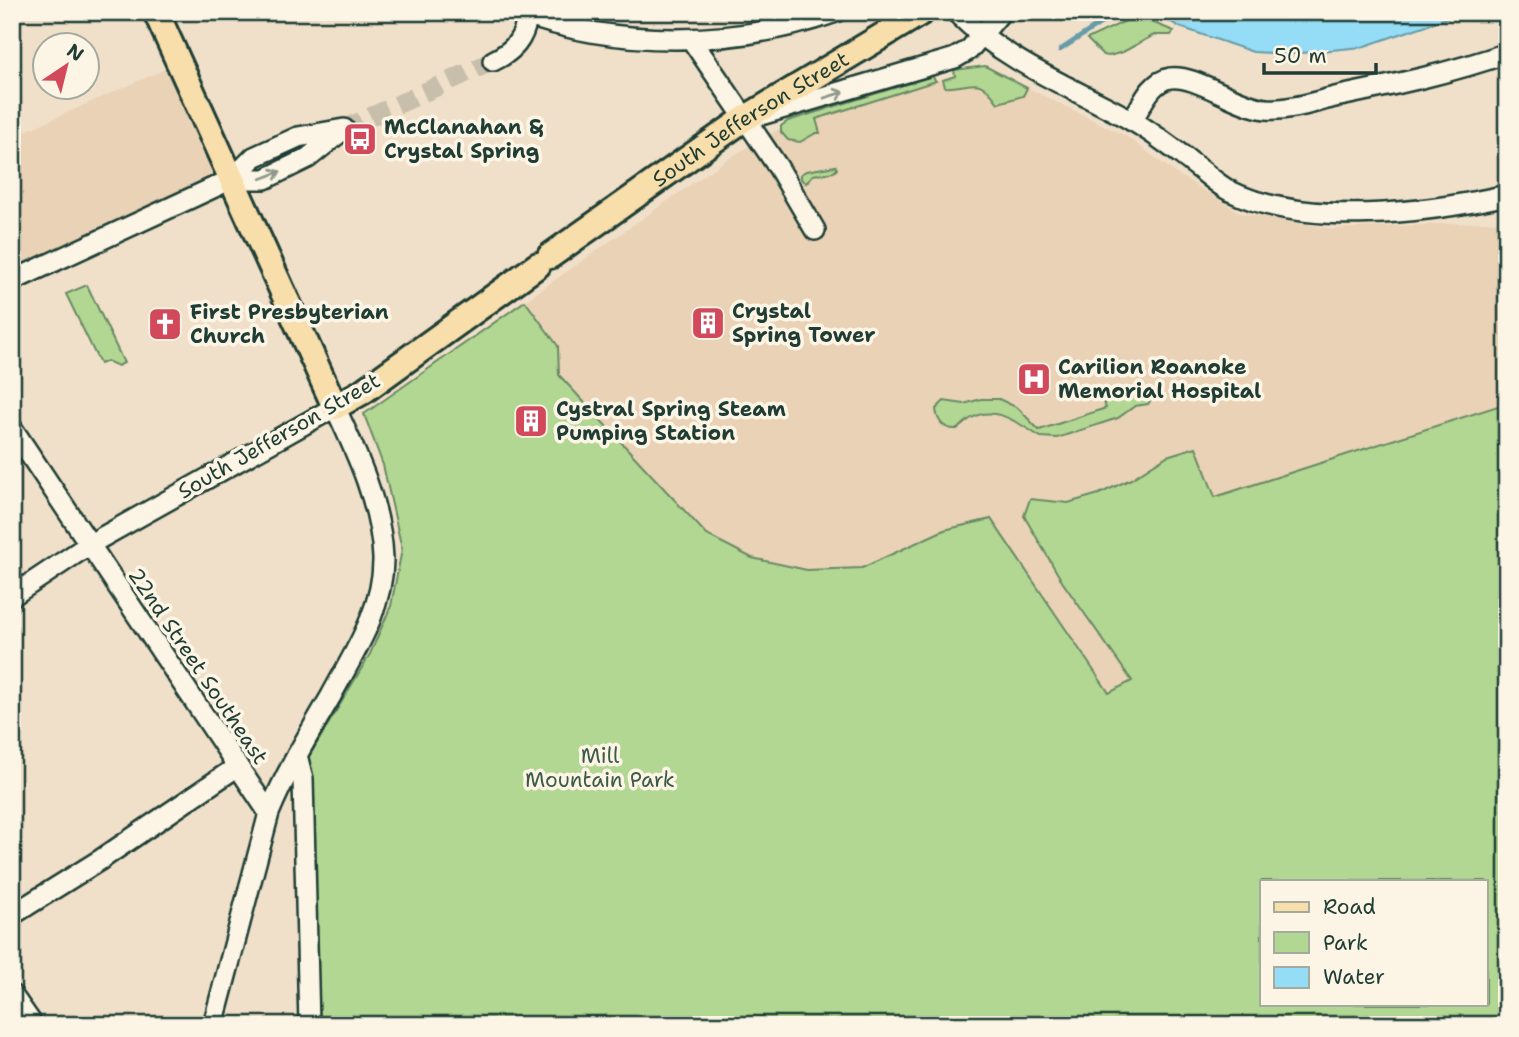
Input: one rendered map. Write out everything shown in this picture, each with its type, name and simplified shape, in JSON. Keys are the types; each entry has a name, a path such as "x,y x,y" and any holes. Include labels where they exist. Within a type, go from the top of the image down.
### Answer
{"main road":[{"path":"156,12 335,407"},
{"name":"South Jefferson Street","path":"335,407 362,392 744,119 922,12"}],"street":[{"path":"492,61 517,46 525,32 523,14 610,35 691,39 752,33 836,12"},
{"path":"956,12 982,36 1030,68 1132,121 1166,142 1227,190 1251,200 1323,212 1378,212 1429,209 1507,195"},
{"path":"744,119 828,97 955,58 969,50 1002,12"},
{"path":"691,39 778,167 815,230"},
{"path":"1132,121 1153,87 1175,77 1189,80 1232,100 1269,109 1394,85 1507,53"},
{"path":"12,281 232,179 254,157 298,137 344,129 308,158 265,179 232,179"},
{"path":"213,1025 269,813 297,755 366,630 381,581 381,534 375,510 357,456 335,407"},
{"name":"South Jefferson Street","path":"12,596 90,544 335,407"},
{"name":"22nd Street Southeast","path":"12,428 269,813"},
{"path":"297,755 303,779 309,1025"},
{"path":"12,915 162,818 238,765"},
{"path":"12,995 33,1025"}],"shaded area":[{"path":"179,63 232,179 12,281 12,137 91,102 102,102 102,97"},
{"name":"Carilion Roanoke Memorial Hospital","path":"979,68 991,70 1126,136 1177,174 1241,213 1333,229 1507,221 1507,519 1151,672 1109,693 991,519 944,530 862,568 807,570 752,558 707,535 559,375 558,346 525,301 726,160 787,124"}],"green space":[{"path":"1136,16 1174,31 1171,35 1154,35 1123,52 1109,56 1103,55 1087,39"},
{"path":"985,66 1027,88 1023,96 998,103 991,93 979,85 945,87 943,80 955,76 954,70"},
{"path":"932,76 936,81 816,119 820,133 800,142 788,140 781,132 781,126 788,121"},
{"path":"836,166 834,172 813,175 806,183 801,179 801,174 806,171"},
{"path":"87,285 124,363 118,366 107,361 100,364 66,294"},
{"name":"Mill Mountain Park","path":"525,301 558,346 559,375 707,535 752,558 807,570 862,568 944,530 991,519 1109,693 1132,681 1063,583 1024,516 1030,499 1068,503 1099,494 1131,479 1167,456 1196,447 1215,497 1507,403 1507,1025 320,1025 307,760 370,654 391,606 402,549 383,465 364,414"},
{"path":"1109,391 1141,391 1149,395 1150,401 1148,404 1135,406 1118,418 1057,438 1041,437 1016,422 989,413 970,419 957,429 948,428 940,421 936,409 944,401 964,404 981,399 999,399 1018,408 1039,430 1106,408 1102,396"}],"water":[{"path":"1153,12 1465,12 1362,47 1291,54 1253,52 1180,27"}],"waterway":[{"path":"1060,50 1118,12"}],"tunnel":[{"path":"344,129 493,61"}],"place":[{"name":"McClanahan & Crystal Spring","path":"360,139"},
{"name":"Crystal Spring Tower","path":"708,323"},
{"name":"First Presbyterian Church","path":"165,324"},
{"name":"Carilion Roanoke Memorial Hospital","path":"1034,379"},
{"name":"Cystral Spring Steam Pumping Station","path":"531,421"}]}
